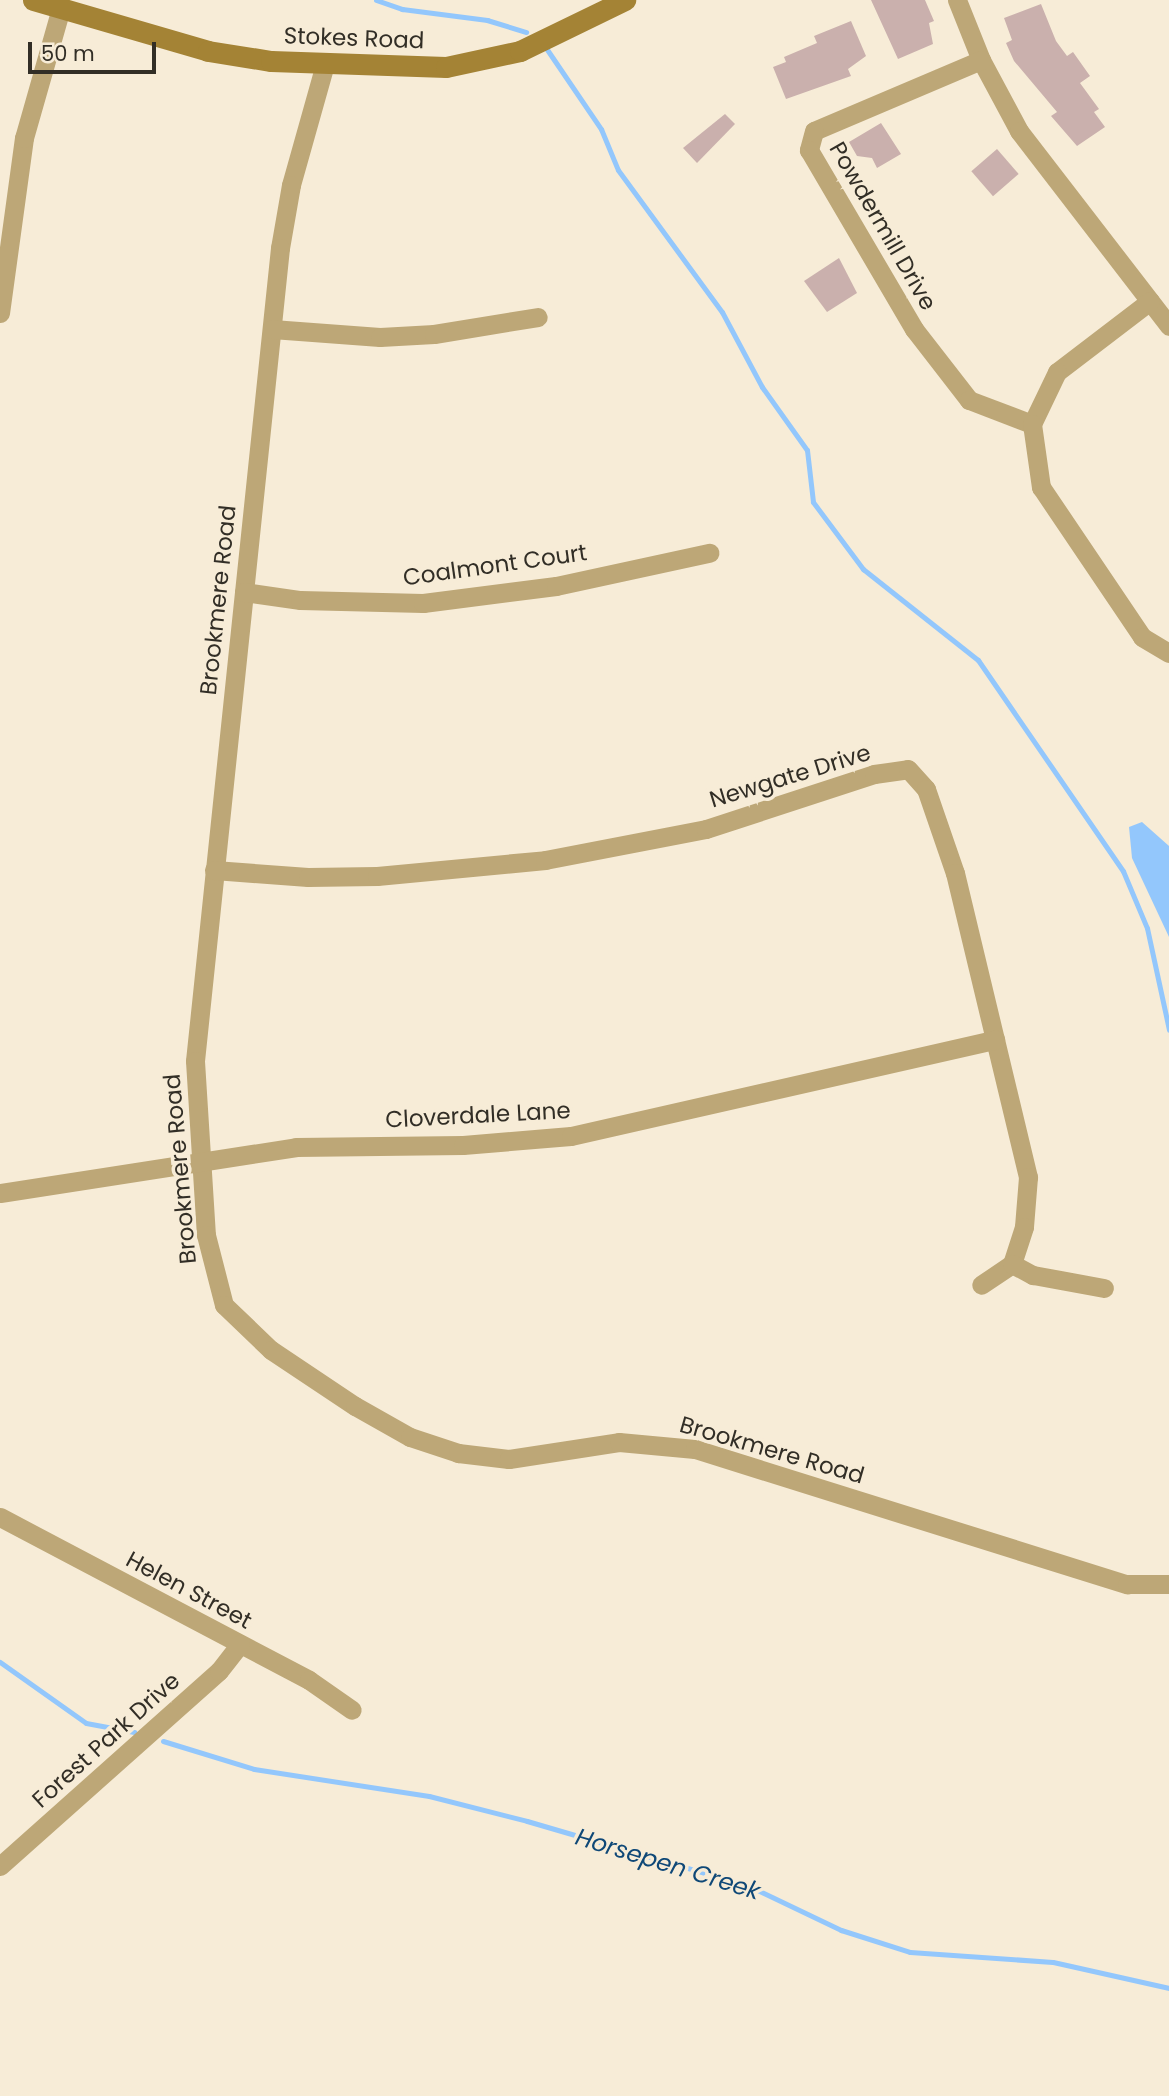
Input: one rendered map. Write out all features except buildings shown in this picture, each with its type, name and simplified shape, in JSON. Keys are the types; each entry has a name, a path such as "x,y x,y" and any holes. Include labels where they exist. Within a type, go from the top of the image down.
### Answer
{"street":[{"name":"Stokes Road","path":"33,0 208,51 325,64 446,67 482,62 520,51 625,0"},
{"path":"957,0 981,60 1019,131 1169,326"},
{"path":"0,313 24,138 61,8"},
{"name":"Powdermill Drive","path":"981,60 814,131 808,150 914,329 969,400 1032,424"},
{"name":"Brookmere Road","path":"325,64 291,185 272,329 195,1061 199,1161 213,1275 230,1314 306,1374 410,1437 480,1458 509,1459 619,1441 695,1450 1127,1584 1169,1584"},
{"path":"1150,301 1057,372 1032,424 1041,487 1142,637 1169,653"},
{"path":"272,329 420,335 502,326 538,317"},
{"name":"Coalmont Court","path":"244,592 300,600 423,603 556,586 709,553"},
{"name":"Newgate Drive","path":"214,870 307,877 377,876 545,860 706,829 874,774 908,769 926,789 955,873 1028,1177 1024,1227 1012,1265"},
{"name":"Cloverdale Lane","path":"0,1193 296,1147 463,1144 571,1136 995,1040"},
{"path":"981,1285 1012,1265 1033,1275 1104,1288"},
{"name":"Helen Street","path":"0,1517 309,1680 352,1710"},
{"name":"Forest Park Drive","path":"0,1866 199,1690 240,1644"}],"water":[{"path":"1142,822 1169,846 1169,937 1132,858 1129,827"}],"waterway":[{"path":"376,0 402,9 487,20 526,32"},
{"path":"546,48 601,129 618,170 722,312 762,387 807,450 813,502 863,569 978,660 1123,871 1147,928 1169,1030"},
{"name":"Horsepen Creek","path":"0,1662 86,1723 134,1732"},
{"name":"Horsepen Creek","path":"163,1741 254,1769 429,1796 527,1821 749,1886 841,1930 910,1952 1053,1962 1169,1988"}]}
